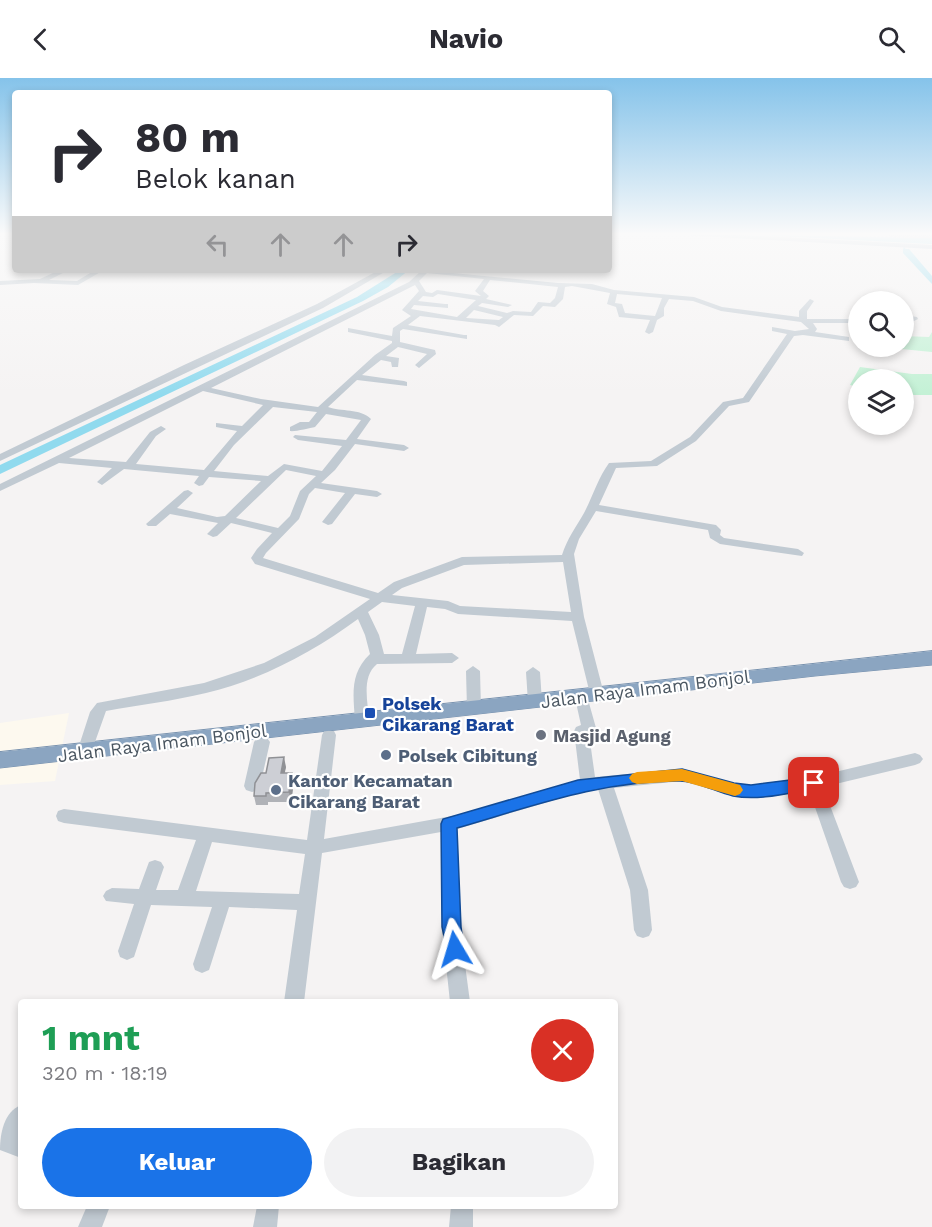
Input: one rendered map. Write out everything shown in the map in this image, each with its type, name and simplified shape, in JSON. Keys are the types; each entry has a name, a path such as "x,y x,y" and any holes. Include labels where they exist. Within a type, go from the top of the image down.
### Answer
{"highway":[{"name":"Jalan Raya Imam Bonjol","path":"0,760 75,757 329,735 594,702 815,669 932,658"},
{"name":"Jalan Raya Imam Bonjol","path":"0,770 75,757 362,720 535,702 594,702 932,670"}],"street":[{"path":"0,458 351,289"},
{"path":"0,488 400,289"},
{"path":"423,289 406,310 459,320 503,321 514,312 532,314 541,304 552,305 559,299 561,289"},
{"path":"459,320 485,295 479,291 480,289"},
{"path":"602,289 614,292 697,299 715,307 755,314 805,320 848,321"},
{"path":"421,293 434,295 437,292 508,305"},
{"path":"614,292 611,304 619,306 622,315 656,318"},
{"path":"649,332 656,318 660,316 660,308 667,296"},
{"path":"643,930 639,890 596,783 581,731 589,728 594,702 568,558 570,544 593,507 607,473 613,465 653,464 693,439 726,404 747,399 798,333 813,331 805,320 803,311 810,301"},
{"path":"412,303 445,306"},
{"path":"471,307 503,321"},
{"path":"715,307 725,320"},
{"path":"396,342 395,331 415,318 414,313"},
{"path":"750,324 755,314"},
{"path":"431,331 443,324"},
{"path":"401,326 464,337"},
{"path":"775,329 846,339"},
{"path":"351,330 432,352 419,365"},
{"path":"396,342 355,377 323,409 312,425 300,425 296,433 404,448"},
{"path":"378,357 396,360 395,365"},
{"path":"355,377 404,384"},
{"path":"202,388 230,396 365,417 366,422 350,442 324,474 304,493 295,518 258,555 259,561 380,598 448,605 458,610 578,618"},
{"path":"199,483 243,429 272,402"},
{"path":"219,425 243,429"},
{"path":"119,428 135,432"},
{"path":"102,482 127,464 153,434 161,429"},
{"path":"60,460 127,464 270,479"},
{"path":"213,534 284,467 324,474"},
{"path":"313,485 377,494"},
{"path":"328,522 351,492"},
{"path":"152,524 189,493"},
{"path":"593,507 712,527 715,530 714,536 720,541 798,553"},
{"path":"168,510 217,520 228,519 281,532"},
{"path":"75,757 97,712 102,707 206,688 251,674 311,646 398,585 462,561 568,558"},
{"path":"408,659 422,602"},
{"path":"361,611 376,649 374,659"},
{"path":"362,720 360,692 362,678 367,664 374,659 452,658"},
{"path":"473,671 474,709"},
{"path":"533,672 535,702"},
{"path":"294,999 329,735"},
{"path":"252,786 262,742"},
{"path":"64,816 313,848 449,824 596,783 682,775 734,790 751,792 814,783 915,759"},
{"path":"814,783 850,882"},
{"path":"449,824 451,927 460,999"},
{"path":"184,899 206,836"},
{"path":"127,951 147,897 155,867"},
{"path":"112,896 306,902"},
{"path":"202,964 223,900"},
{"path":"18,1121 7,1141 9,1144 18,1146"},
{"path":"90,1227 98,1209"},
{"path":"265,1227 268,1209"},
{"path":"461,1227 462,1209"}],"shaded area":[{"path":"69,713 55,781 0,785 0,723"}],"green space":[{"path":"932,332 932,352 914,350 914,336 929,337"},
{"path":"914,374 932,374 932,395 914,395"}],"building":[{"path":"284,757 281,773 292,773 289,792 254,796 255,783 261,773 266,773 269,758"}],"waterway":[{"path":"0,470 379,289"}],"slow traffic":[{"path":"637,778 682,775 696,777 735,790"}],"place":[{"name":"Polsek Cikarang Barat","path":"370,713"},
{"name":"Masjid Agung","path":"541,735"},
{"name":"Polsek Cibitung","path":"386,755"},
{"name":"Kantor Kecamatan Cikarang Barat","path":"276,790"}],"route":[{"path":"455,949 451,927 449,824 500,811 578,786 637,778 682,775 696,777 734,790 751,792 814,783"}]}
